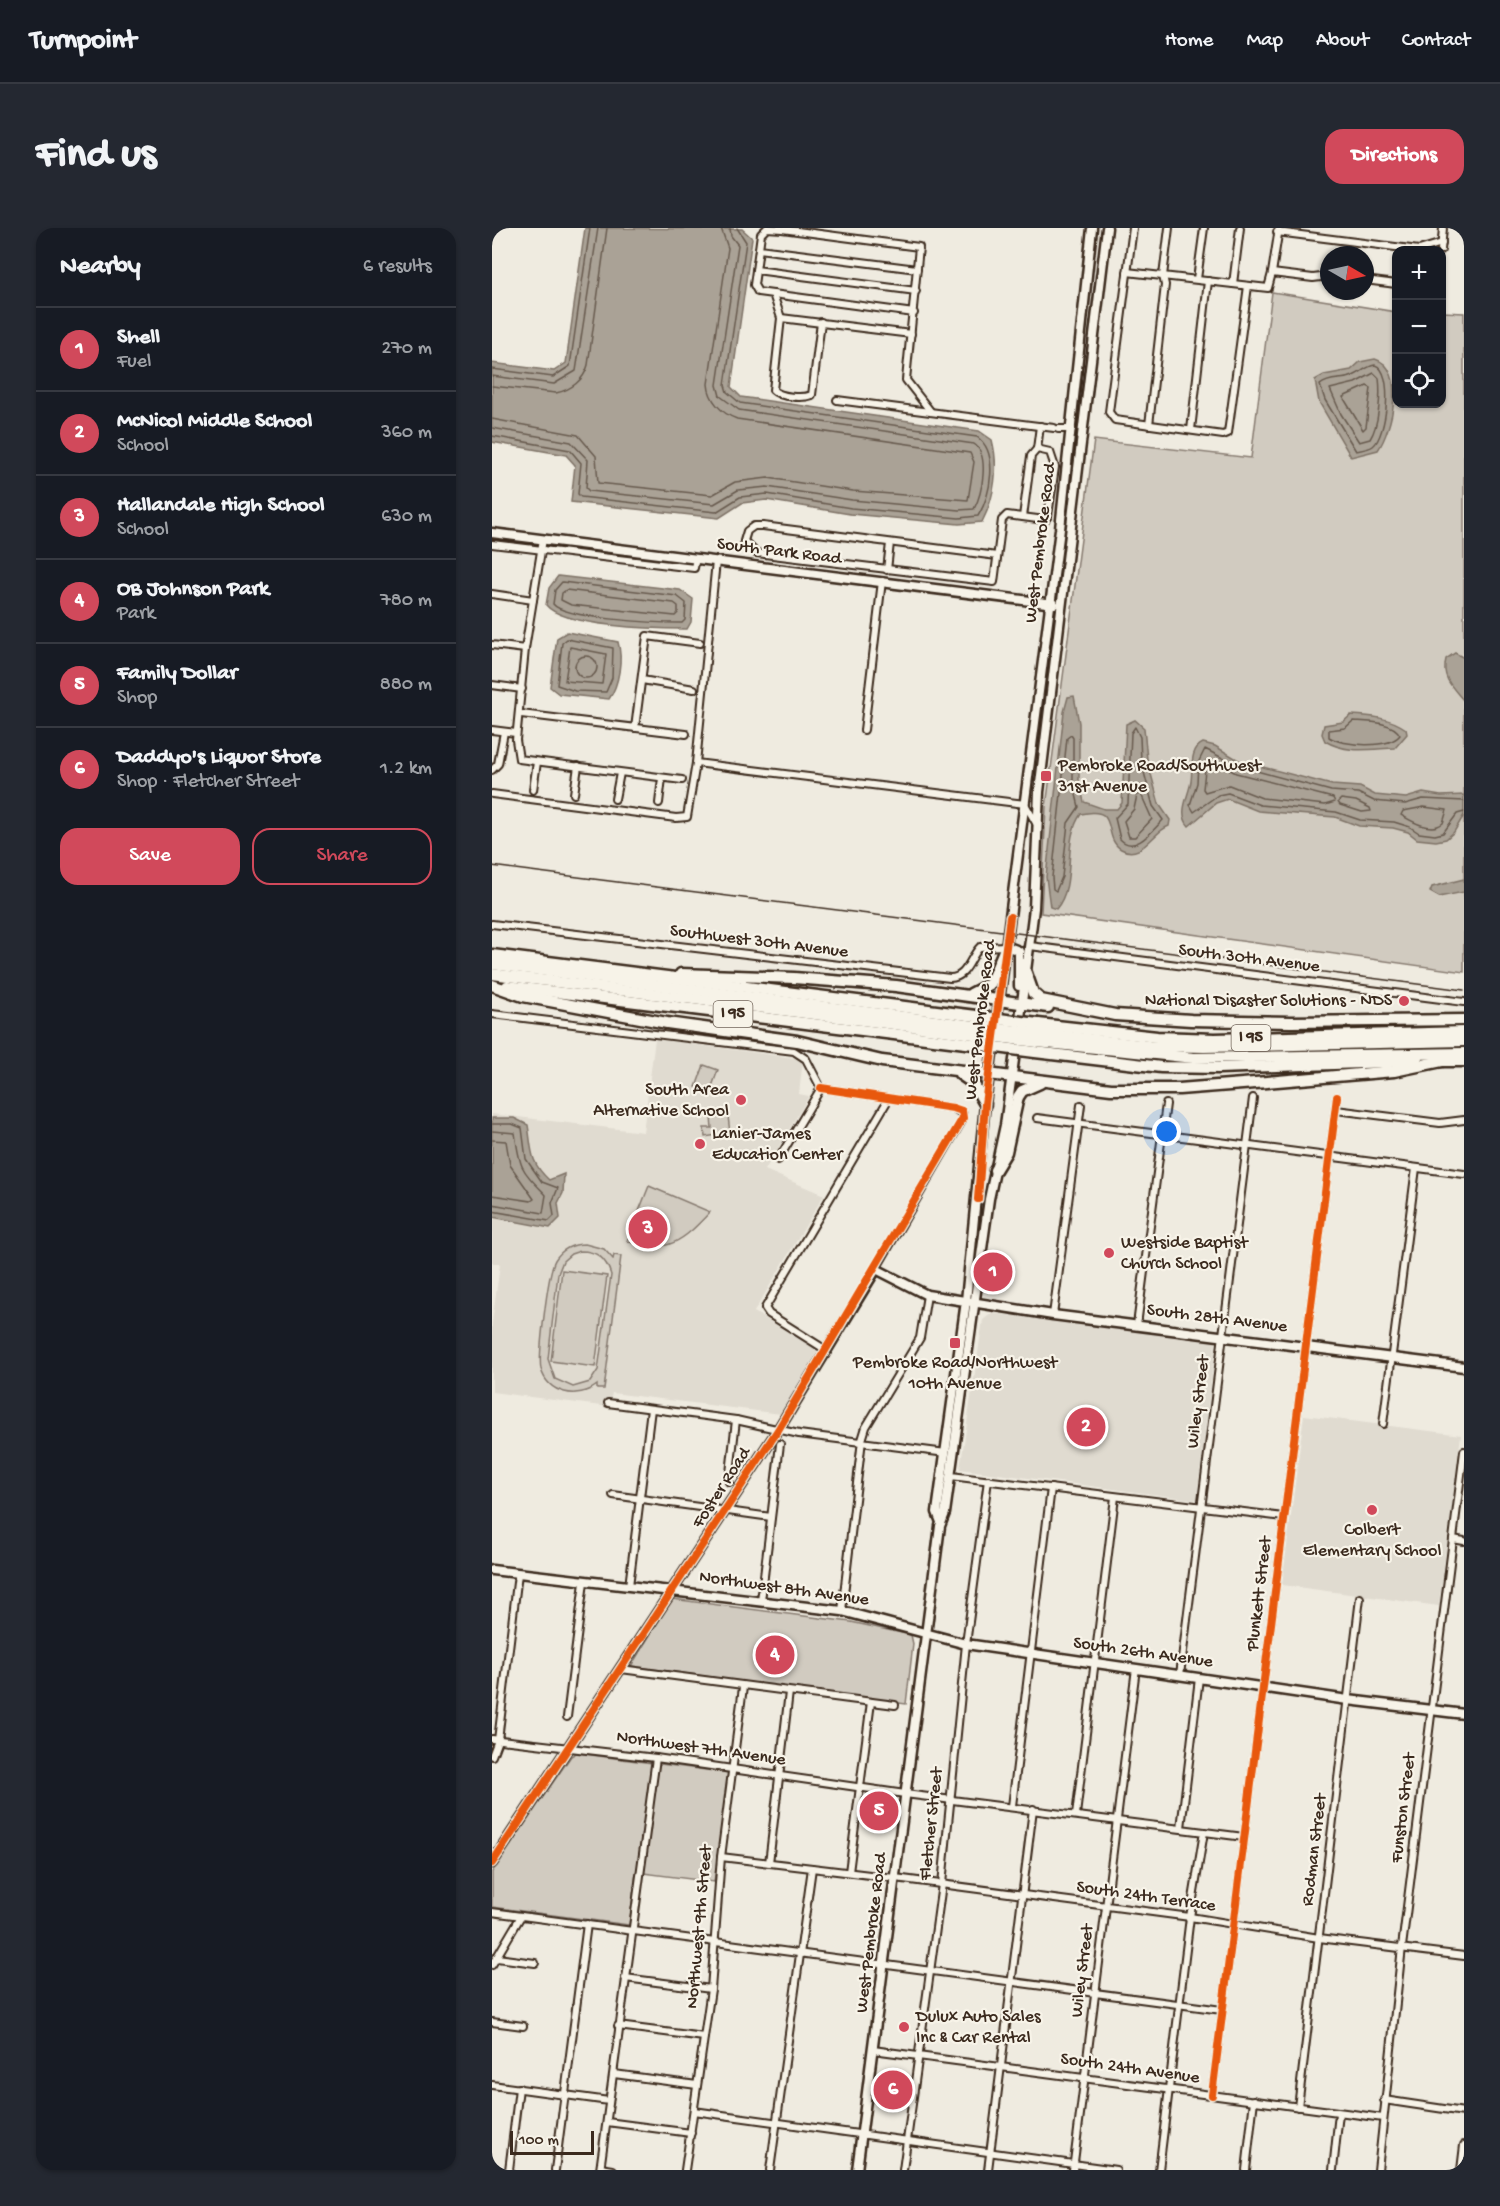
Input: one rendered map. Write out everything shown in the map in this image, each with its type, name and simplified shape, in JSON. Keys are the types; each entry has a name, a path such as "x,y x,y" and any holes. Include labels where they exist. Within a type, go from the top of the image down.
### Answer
{"highway":[{"path":"969,995 990,984 1006,946"},
{"name":"I 95","path":"492,953 645,975 975,1030 1037,1038 1215,1039 1464,1032"},
{"path":"492,964 975,1030"},
{"path":"1026,973 1033,993 1041,1000 1115,1015 1191,1020 1291,1022 1464,1020"},
{"path":"492,974 975,1030"},
{"path":"645,975 794,978 969,995 1022,1004 1077,1008"},
{"path":"492,985 523,996 667,1023 797,1041 882,1061 1111,1089 1179,1089 1394,1071 1442,1061"},
{"name":"I 95","path":"492,985 975,1030 1037,1038 1173,1067 1464,1061"},
{"path":"1037,1038 1149,1046 1204,1047 1464,1041"},
{"path":"1037,1038 1117,1053 1194,1058 1464,1053"},
{"path":"955,1071 973,1083 985,1104"},
{"path":"995,1170 1006,1152 1018,1097 1031,1086 1042,1082"}],"main road":[{"name":"West Pembroke Road","path":"857,2170 940,1522 945,1513 951,1476 970,1302 988,1075 1000,999 1051,603 1072,429 1092,228"},
{"name":"West Pembroke Road","path":"940,1522 937,1512 946,1453 970,1302 1012,1078 1022,1004 1029,946 1037,824 1061,604 1107,228"},
{"path":"1080,352 1087,363 1090,376"},
{"path":"1072,429 1079,439 1080,456"},
{"name":"South Park Road","path":"492,532 1061,604"},
{"path":"1006,946 1019,951 1019,995 1022,1004"},
{"name":"South 28th Avenue","path":"876,1269 927,1295 1053,1315 1464,1367"},
{"name":"Foster Road","path":"492,1863 778,1430 876,1269"},
{"name":"Northwest 8th Avenue","path":"492,1570 843,1611 926,1633"},
{"name":"South 26th Avenue","path":"926,1633 966,1644 1031,1654 1348,1700 1464,1714"}],"street":[{"path":"914,313 762,293 755,288 763,231 767,228 782,229 919,247 914,313 906,380 931,412"},
{"path":"1133,228 1110,416 1114,420 1223,435 1228,433 1248,286"},
{"path":"1149,425 1166,285 1163,276 1168,228"},
{"path":"1197,279 1204,228"},
{"path":"1233,284 1240,228"},
{"path":"1442,246 1443,228"},
{"path":"1127,272 1268,288 1278,230 1419,250 1442,243"},
{"path":"759,249 917,269"},
{"path":"756,270 916,291"},
{"path":"1272,273 1320,277"},
{"path":"1191,430 1208,280"},
{"path":"1374,281 1392,283"},
{"path":"773,294 781,318 773,390 777,394 807,397 812,395 821,322"},
{"path":"781,318 911,334"},
{"path":"837,400 1072,429"},
{"path":"1023,517 1031,456 1037,449 1040,426"},
{"path":"997,556 754,526 747,531 744,541 750,550 756,553 993,582 997,556 1002,520 1006,515 1045,520 1049,511 1055,463 1050,452 1037,449"},
{"path":"543,539 525,649 521,714 516,733 519,759 682,780"},
{"path":"492,543 694,568 696,558"},
{"path":"887,570 890,543"},
{"path":"492,794 687,817 696,763 716,561"},
{"path":"864,730 882,581"},
{"path":"492,594 533,600"},
{"path":"635,728 647,636 700,643"},
{"path":"492,645 525,649"},
{"path":"642,680 694,689"},
{"path":"492,685 522,689"},
{"path":"521,714 686,734"},
{"path":"492,730 516,733"},
{"path":"492,770 498,764 504,732"},
{"path":"533,790 537,762"},
{"path":"696,763 1025,804 1037,824"},
{"path":"574,794 578,766"},
{"path":"615,799 620,773"},
{"path":"658,803 662,778"},
{"name":"Southwest 30th Avenue","path":"492,924 950,978 958,978 963,974 980,947 988,944 1006,946"},
{"name":"South 30th Avenue","path":"1029,946 1464,1002"},
{"path":"492,1014 794,1052 806,1059 821,1088"},
{"path":"821,1088 888,1100 765,1308 769,1314 826,1350"},
{"path":"778,1160 821,1088"},
{"name":"Plunkett Street","path":"1212,2095 1337,1097"},
{"name":"Wiley Street","path":"1180,1674 1253,1098"},
{"name":"Foster Road","path":"876,1269 962,1121 962,1112 953,1108 888,1100"},
{"path":"1137,1325 1166,1104"},
{"path":"1053,1315 1081,1105"},
{"path":"1336,1110 1440,1123 1464,1120"},
{"path":"1037,1118 1464,1174"},
{"path":"1383,1424 1416,1168"},
{"path":"843,1611 862,1440 866,1427 920,1338 927,1295"},
{"path":"608,1403 736,1420 778,1430 946,1453"},
{"path":"629,1586 651,1410"},
{"path":"729,1482 736,1420"},
{"path":"761,1601 780,1444"},
{"name":"Funston Street","path":"1378,2170 1402,1947 1464,1451"},
{"path":"951,1476 1284,1517"},
{"name":"Fletcher Street","path":"903,2170 942,1884 966,1644 988,1480"},
{"path":"1012,1806 1051,1488"},
{"path":"613,1495 771,1517"},
{"path":"1077,1815 1115,1497"},
{"path":"1453,1539 1464,1541"},
{"path":"492,1756 518,1574"},
{"path":"567,1717 584,1581"},
{"name":"Rodman Street","path":"1298,2107 1360,1598"},
{"name":"Wiley Street","path":"1073,2167 1136,1668"},
{"path":"621,1669 743,1687 895,1705"},
{"path":"1181,1828 1199,1678"},
{"name":"Northwest 9th Street","path":"685,2170 711,1989 716,1941 713,1931 743,1687"},
{"path":"769,1863 789,1692"},
{"path":"849,1872 871,1702"},
{"name":"Northwest 7th Avenue","path":"495,1739 733,1768 905,1794 1244,1837"},
{"path":"613,2170 600,2169 656,1758"},
{"path":"988,2170 1033,1809"},
{"path":"1160,2170 1190,1917 1204,1832"},
{"name":"South 24th Terrace","path":"721,1857 1190,1917 1319,1938 1464,1956"},
{"path":"770,2170 812,1868"},
{"path":"492,1912 1222,2010"},
{"path":"492,1965 521,1916"},
{"path":"555,2170 587,1924"},
{"path":"497,1958 535,1963"},
{"path":"625,1978 711,1989"},
{"path":"492,2022 523,2026"},
{"path":"618,2026 704,2037"},
{"name":"South 24th Avenue","path":"873,2049 1383,2118"},
{"path":"614,2074 698,2085"},
{"path":"492,2085 609,2101"},
{"path":"509,2170 519,2088"},
{"path":"1246,2170 1254,2100"},
{"path":"1384,2100 1464,2112"},
{"path":"694,2111 991,2152 1073,2167 1116,2170"},
{"path":"1333,2170 1339,2113"},
{"path":"607,2122 691,2133"},
{"path":"1461,2170 1464,2145"}],"shaded area":[{"path":"1272,292 1392,311 1392,408 1446,408 1446,312 1464,313 1464,972 1041,913 1046,807 1094,440 1251,458"},
{"path":"655,1039 803,1059 799,1094 809,1096 765,1170 824,1195 754,1312 818,1350 781,1414 612,1393 609,1407 492,1392 492,1324 500,1264 492,1263 492,1114 643,1132"},
{"path":"704,1065 718,1070 710,1092 696,1087"},
{"path":"728,1116 730,1133 705,1137 704,1128 712,1128 711,1117"},
{"path":"649,1186 710,1212 692,1230 673,1243 653,1247 627,1241"},
{"path":"580,1244 604,1249 613,1259 614,1255 621,1256 604,1389 597,1389 597,1385 589,1390 573,1393 564,1392 550,1384 541,1369 540,1361 552,1268 555,1260 564,1250","holes":["586,1251 600,1257 611,1275 598,1370 590,1382 573,1387 555,1379 548,1359 558,1274 563,1261 571,1254"]},
{"path":"562,1270 607,1276 595,1367 551,1361"},
{"path":"992,1313 1216,1341 1197,1500 960,1469 983,1320"},
{"name":"Colbert Elementary School","path":"1304,1415 1461,1435 1439,1606 1282,1585"},
{"path":"672,1599 851,1622 911,1635 913,1644 906,1704 631,1666"},
{"path":"576,1753 729,1773 714,1882 636,1872 629,1925 492,1907 492,1872 571,1756"}],"water":[{"path":"585,228 742,229 752,238 731,387 741,397 979,431 992,440 995,461 993,492 982,522 959,524 850,514 766,500 742,503 719,518 571,502 575,465 566,455 492,442 492,363 554,371 566,363"},
{"path":"1375,359 1385,365 1392,378 1393,408 1388,429 1378,450 1351,457 1319,402 1315,380 1324,375 1351,370 1360,362"},
{"path":"558,576 680,590 693,599 691,622 687,629 655,628 612,625 571,618 546,605 549,588"},
{"path":"567,632 618,642 619,672 609,699 559,694 550,687 557,638"},
{"path":"1455,653 1464,658 1464,701 1449,682 1445,672 1446,659"},
{"path":"1074,696 1079,723 1079,781 1084,802 1104,809 1117,809 1122,803 1126,724 1135,720 1144,728 1147,759 1159,804 1170,820 1169,826 1141,848 1128,852 1115,844 1106,818 1093,812 1081,814 1072,837 1063,899 1056,909 1050,907 1046,877 1064,712 1068,697"},
{"path":"1351,715 1386,720 1406,729 1407,734 1395,748 1350,749 1325,741 1322,734 1324,725 1343,722"},
{"path":"1203,743 1215,746 1240,761 1332,785 1360,787 1375,795 1406,798 1423,793 1441,796 1464,795 1464,815 1454,832 1446,839 1436,841 1417,839 1408,832 1393,828 1359,826 1335,817 1258,811 1228,799 1216,803 1189,826 1184,810 1191,781 1192,760 1196,750"},
{"path":"1464,879 1464,892 1439,897 1430,892 1432,887"},
{"path":"492,1118 514,1118 528,1125 532,1155 538,1167 549,1180 564,1174 563,1193 558,1203 560,1218 550,1228 492,1217"}],"railway":[{"path":"492,866 1464,990"}],"cycle path":[{"path":"978,1199 985,1104 1010,917"},
{"path":"492,1863 778,1430 963,1118 962,1111 953,1108 821,1088"},
{"path":"1212,2095 1337,1097"}],"place":[{"name":"Pembroke Road/Southwest 31st Avenue","path":"1046,776"},
{"name":"National Disaster Solutions - NDS","path":"1404,1001"},
{"name":"South Area Alternative School","path":"741,1100"},
{"name":"Lanier-James Education Center","path":"700,1144"},
{"name":"Hallandale High School","path":"648,1229"},
{"name":"Westside Baptist Church School","path":"1109,1253"},
{"name":"Shell","path":"993,1272"},
{"name":"Pembroke Road/Northwest 10th Avenue","path":"955,1343"},
{"name":"McNicol Middle School","path":"1086,1427"},
{"name":"Colbert Elementary School","path":"1372,1510"},
{"name":"OB Johnson Park","path":"775,1655"},
{"name":"Family Dollar","path":"879,1811"},
{"name":"Dulux Auto Sales Inc & Car Rental","path":"904,2027"},
{"name":"Daddyo's Liquor Store","path":"893,2090"}]}
